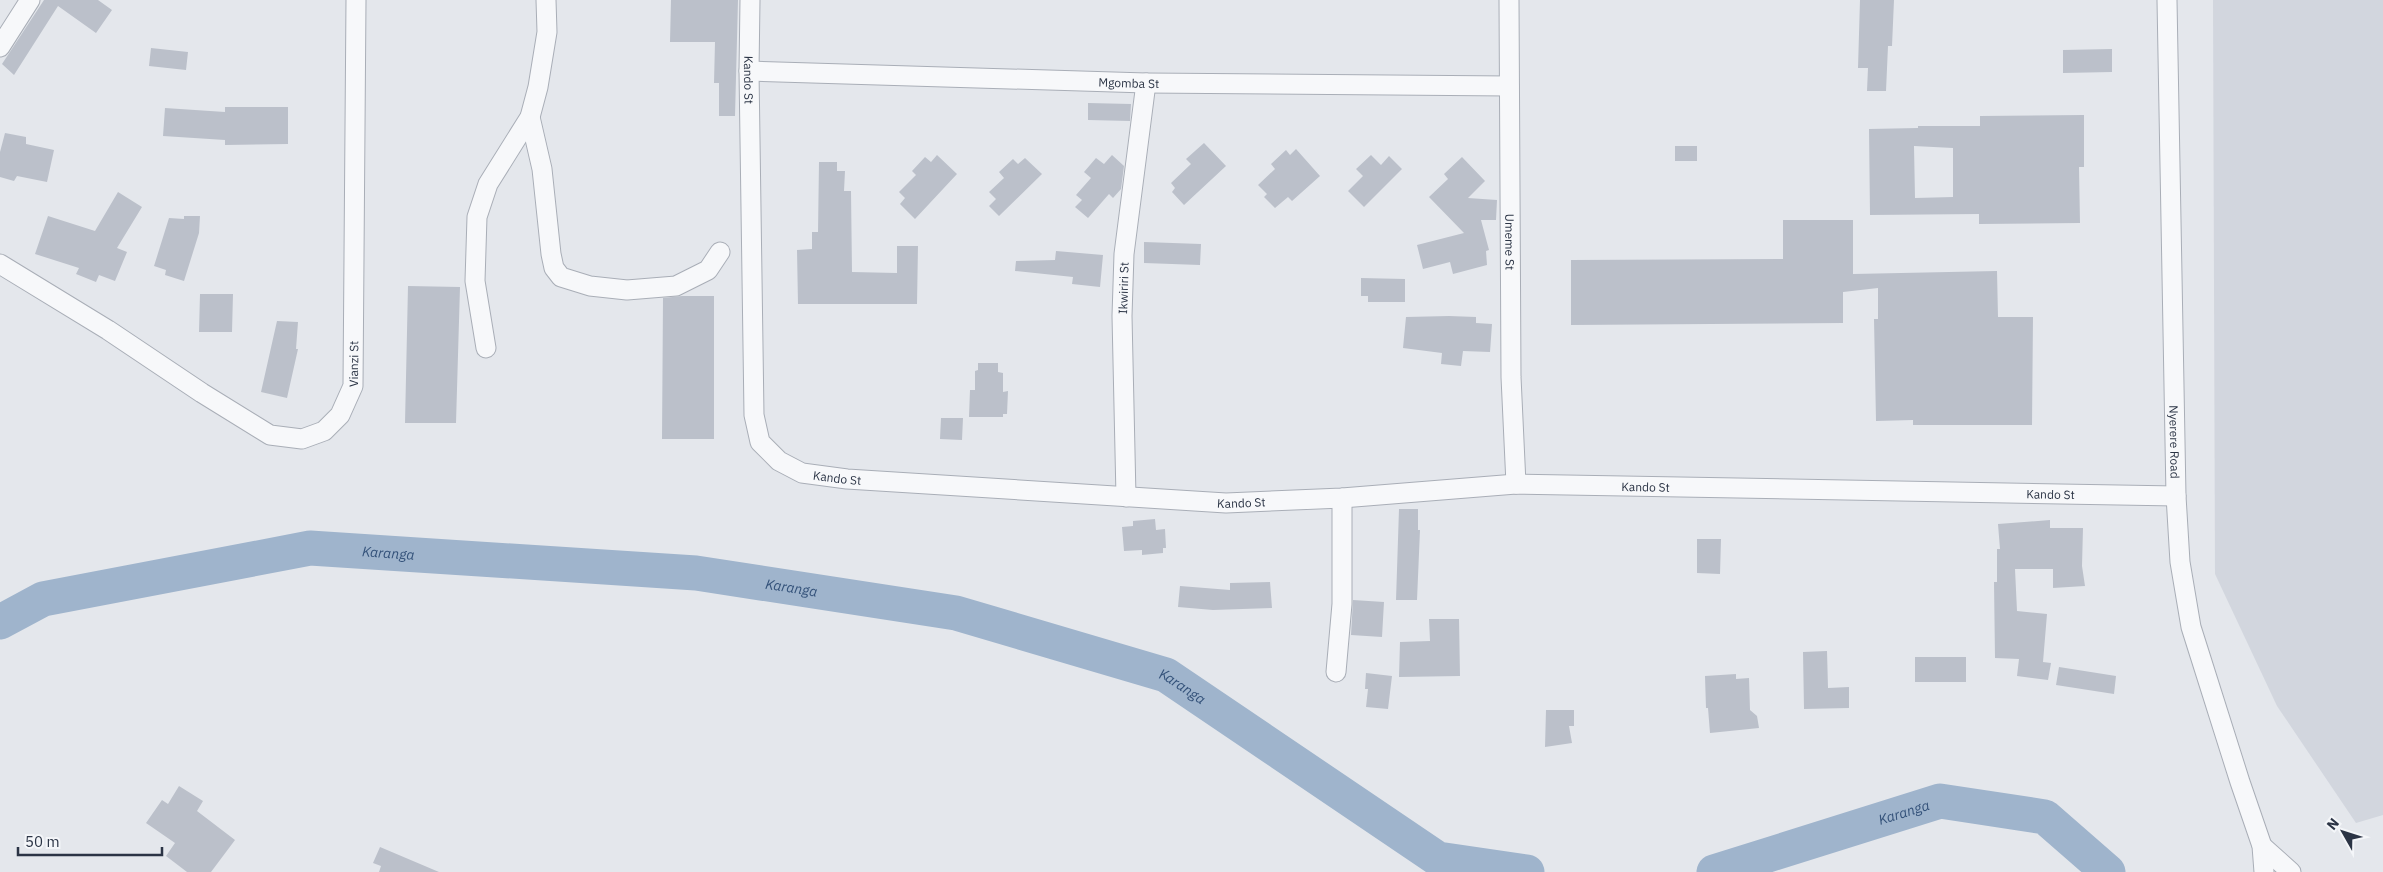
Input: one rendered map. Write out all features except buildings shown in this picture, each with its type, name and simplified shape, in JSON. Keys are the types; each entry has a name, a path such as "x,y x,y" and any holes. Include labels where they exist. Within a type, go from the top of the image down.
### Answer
{"street":[{"path":"0,47 30,0"},
{"name":"Vianzi St","path":"0,264 108,330 202,394 270,435 302,438 324,431 340,415 353,386 356,0"},
{"path":"486,348 475,281 477,217 488,184 530,117 538,87 547,32 546,0"},
{"name":"Kando St","path":"750,0 749,70 754,415 760,442 780,461 802,473 847,479 1226,503 1342,498 1516,484 2176,496"},
{"name":"Umeme St","path":"1509,0 1511,377 1516,484"},
{"name":"Nyerere Road","path":"2167,0 2176,496 2180,562 2191,627 2262,846 2264,872"},
{"name":"Mgomba St","path":"749,70 1146,83 1509,86"},
{"name":"Ikwiriri St","path":"1126,496 1122,316 1124,254 1146,83"},
{"path":"530,117 542,169 551,254 554,268 561,277 590,286 627,290 676,286 708,270 720,252"},
{"path":"1336,672 1342,604 1342,498"},
{"path":"2262,846 2291,872"}],"shaded area":[{"path":"2213,0 2383,0 2383,815 2356,823 2277,706 2215,574"}],"waterway":[{"name":"Karanga","path":"0,622 43,599 310,548 696,573 956,613 1166,675 1438,859 1527,872"},
{"name":"Karanga","path":"1714,872 1940,801 2045,817 2108,872"}]}
